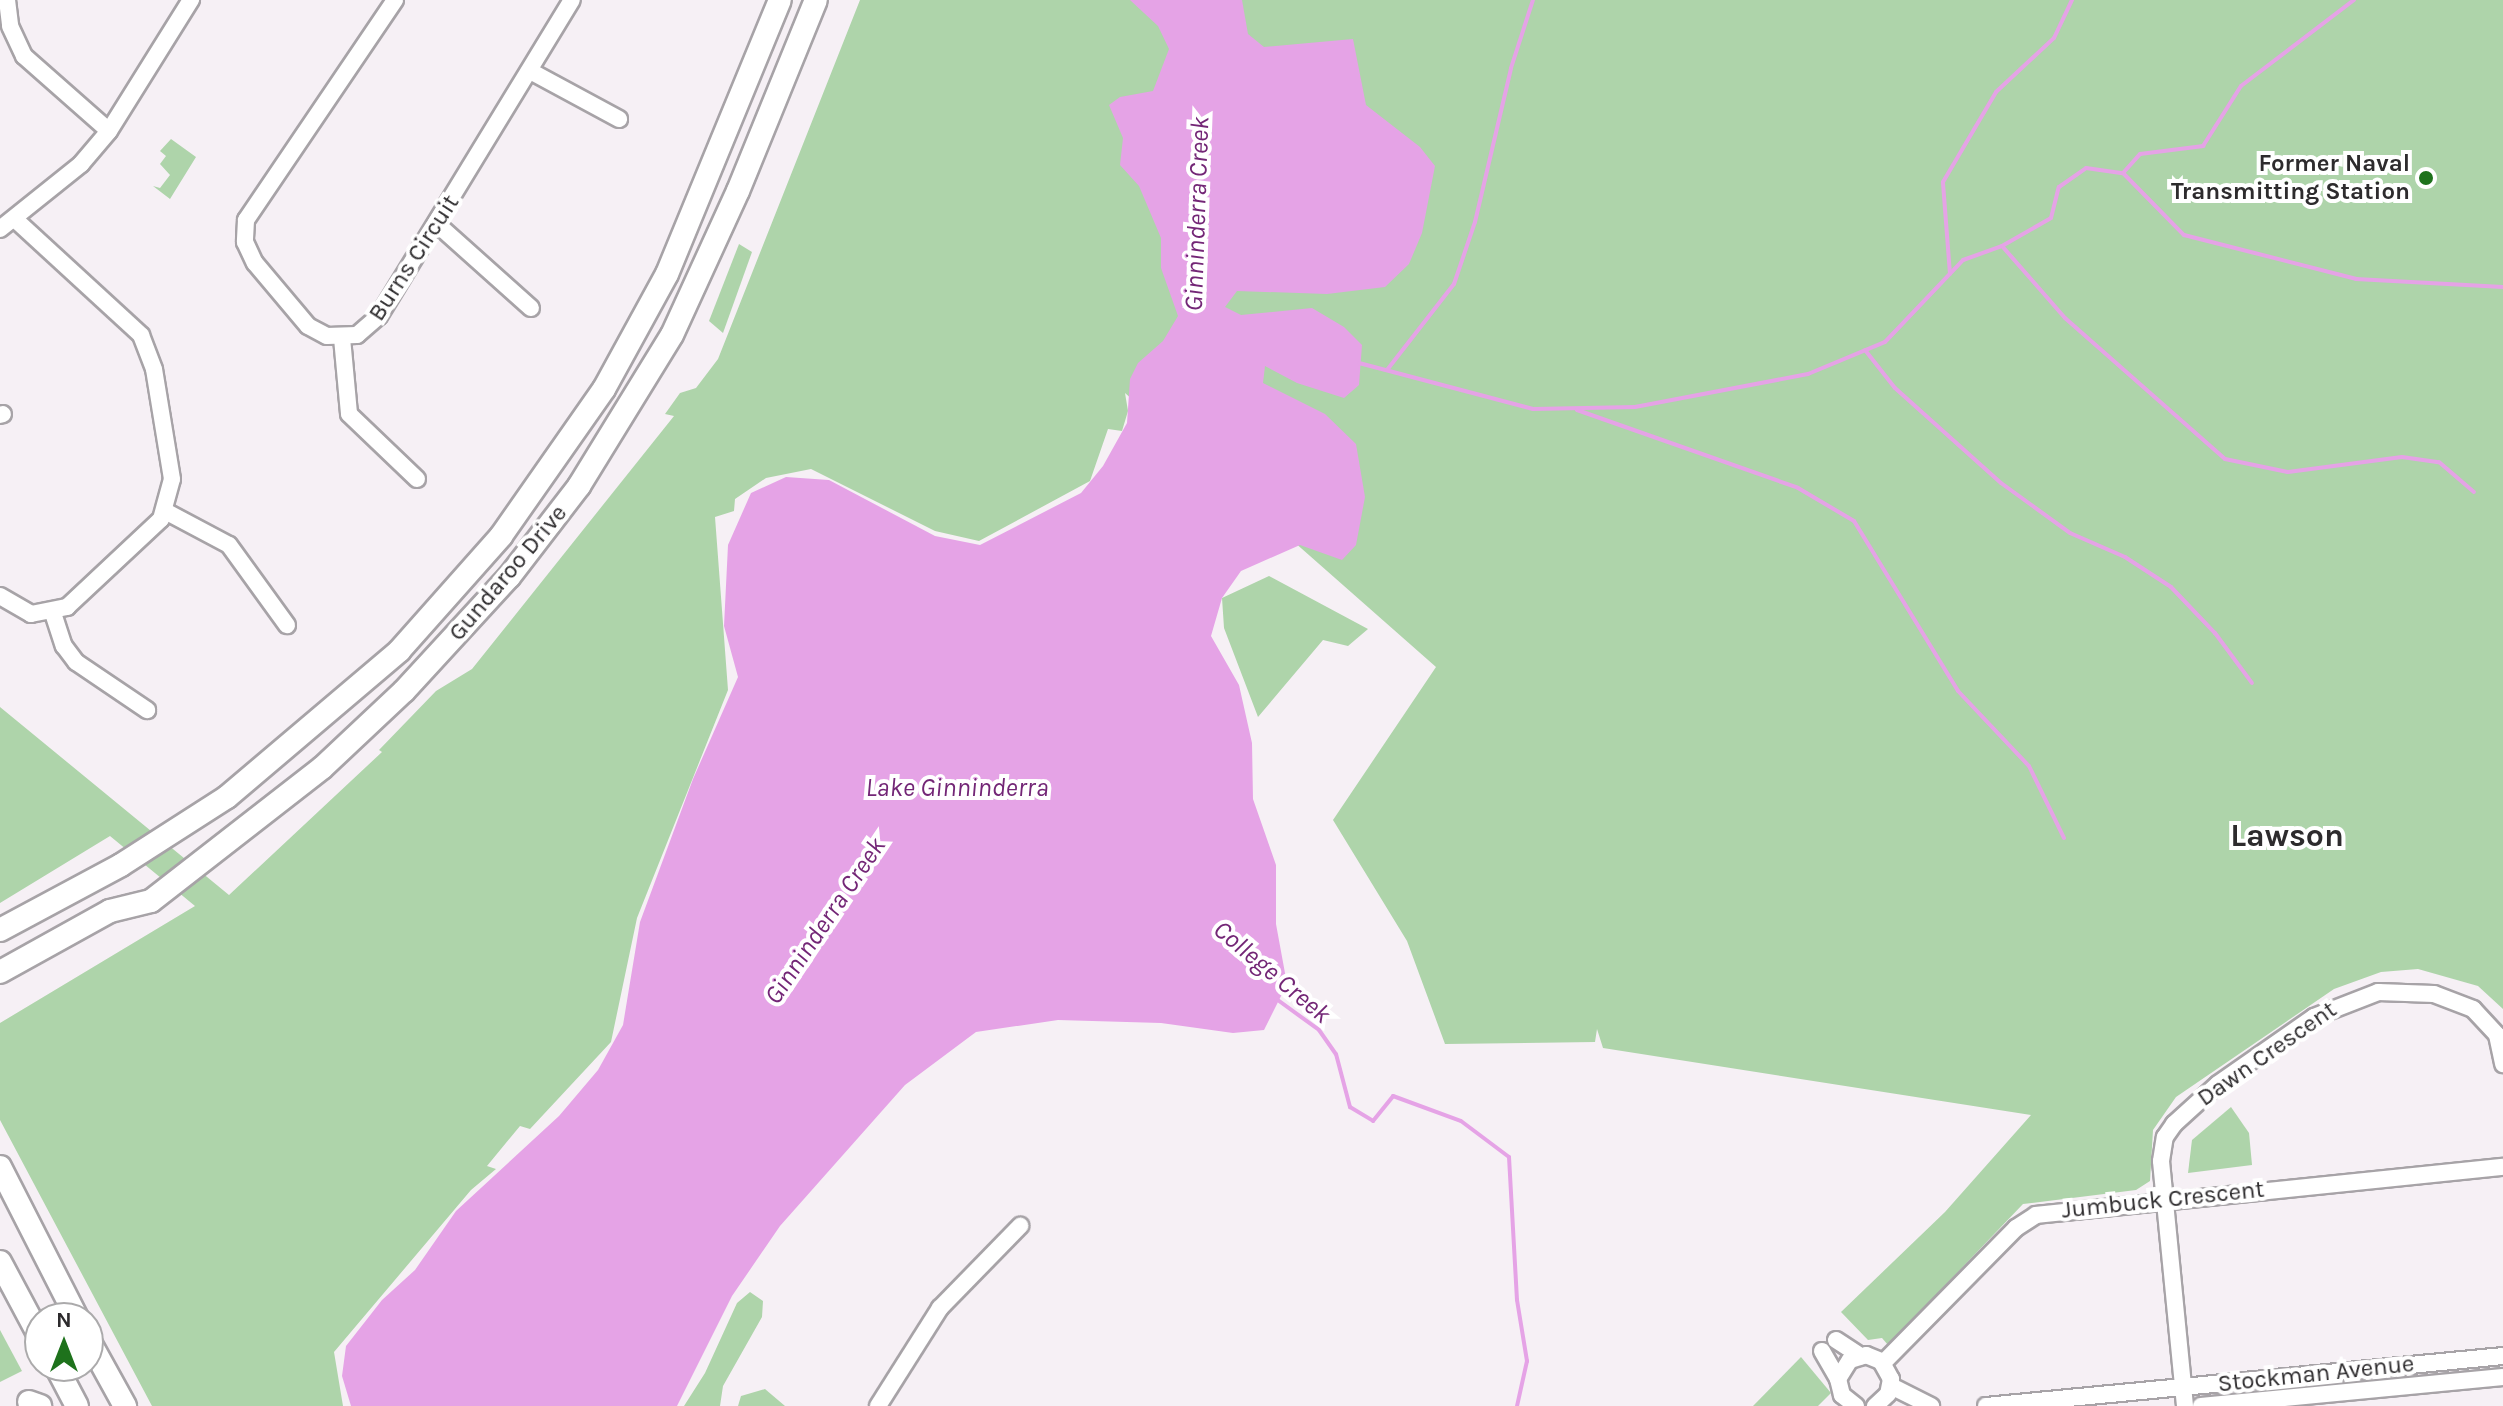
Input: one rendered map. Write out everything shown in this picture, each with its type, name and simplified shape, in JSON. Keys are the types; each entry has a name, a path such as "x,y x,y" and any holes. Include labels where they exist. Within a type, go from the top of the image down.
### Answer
{"main road":[{"name":"Gundaroo Drive","path":"0,930 121,865 239,788 399,651 501,536 604,389 667,274 780,0"},
{"name":"Gundaroo Drive","path":"0,972 110,911 151,901 322,768 404,691 509,577 579,486 694,292 816,0"},
{"path":"0,989 151,901"},
{"path":"0,1167 69,1302"},
{"path":"1,1263 24,1307"},
{"path":"104,1368 125,1406"},
{"path":"64,1382 77,1406"}],"street":[{"path":"7,0 5,28 30,64 109,131"},
{"path":"0,229 16,220 66,179 109,131 191,0"},
{"name":"Burns Circuit","path":"395,0 253,206 245,227 251,256 308,326 342,338 375,322 532,72 572,0"},
{"path":"532,72 619,119"},
{"path":"0,596 23,612 53,613 84,593 165,511 172,479 148,348 130,321 16,220"},
{"path":"437,224 531,308"},
{"path":"342,338 349,414 417,479"},
{"path":"165,511 229,545 287,625"},
{"path":"53,613 64,646 76,662 147,710"},
{"name":"Dawn Crescent","path":"2185,1406 2161,1153 2174,1124 2218,1084 2339,1003 2392,990 2447,998 2487,1020 2497,1035 2503,1064"},
{"name":"Jumbuck Crescent","path":"1883,1363 2028,1218 2051,1211 2503,1167"},
{"path":"878,1406 940,1308 1020,1226"},
{"path":"1848,1404 1829,1346 1883,1363 1891,1386 1931,1406"},
{"path":"1838,1379 1844,1365 1861,1356"},
{"name":"Stockman Avenue","path":"1986,1406 2503,1356"},
{"name":"Stockman Avenue","path":"2201,1406 2503,1377"},
{"path":"1877,1406 1891,1386"},
{"path":"1877,1406 1890,1406"}],"green space":[{"path":"860,0 2503,0 2503,1009 2478,986 2418,969 2381,972 2334,989 2176,1097 2153,1130 2150,1181 2136,1190 2023,1204 1888,1345 1882,1338 1868,1340 1841,1312 1945,1212 2031,1115 1603,1048 1597,1029 1595,1042 1445,1044 1407,941 1333,820 1436,667 1125,393 1128,411 1122,431 1108,429 1090,481 979,541 935,531 811,469 766,478 735,499 734,511 715,517 728,690 637,918 611,1042 530,1129 520,1126 487,1166 496,1169 471,1190 334,1352 343,1406 152,1406 104,1316 104,1302 97,1302 0,1120 0,1023 195,906 110,836 0,903 0,707 229,895 382,752 379,750 436,691 472,669 674,416 665,414 680,393 696,388 718,359"},
{"path":"171,139 196,157 170,199 153,186 160,188 170,175 160,164 166,156 160,151"},
{"path":"739,244 752,252 723,333 709,321"},
{"path":"1269,576 1368,629 1348,646 1323,640 1258,717 1224,628 1222,598"},
{"path":"2231,1107 2249,1133 2252,1165 2188,1173 2192,1140"},
{"path":"750,1292 763,1301 762,1317 723,1386 720,1406 684,1406 705,1373 737,1303"},
{"path":"0,1330 22,1371 0,1382"},
{"path":"1801,1357 1831,1393 1818,1406 1753,1406"},
{"path":"765,1389 785,1406 738,1406 741,1396"}],"water":[{"name":"Lake Ginninderra","path":"1130,0 1242,0 1248,34 1264,47 1353,39 1366,105 1420,147 1435,166 1422,233 1409,264 1385,287 1327,294 1237,291 1225,307 1241,315 1312,308 1344,327 1362,345 1359,385 1344,398 1297,383 1265,366 1263,383 1325,414 1356,444 1365,497 1356,545 1342,560 1300,545 1241,571 1222,598 1211,636 1239,685 1252,743 1253,799 1276,865 1276,924 1287,984 1264,1030 1233,1033 1161,1023 1058,1020 976,1032 905,1085 780,1226 732,1296 677,1406 351,1406 342,1376 346,1346 382,1300 415,1270 456,1211 559,1116 598,1070 623,1025 640,922 693,779 738,677 724,626 728,545 751,493 786,477 829,480 935,536 980,545 1081,493 1103,466 1127,423 1130,379 1138,363 1163,341 1178,316 1161,268 1161,238 1139,186 1120,165 1123,138 1109,105 1120,97 1153,91 1169,49 1158,26"}],"waterway":[{"path":"1387,370 1454,284 1475,222 1511,68 1533,0"},
{"path":"1950,274 1943,182 1996,92 2054,38 2072,0"},
{"path":"1359,363 1533,409 1635,407 1808,374 1885,342 1963,260 2002,246 2051,218 2059,187 2086,168 2123,173 2140,154 2203,146 2241,86 2354,0"},
{"path":"2123,173 2184,235 2356,279 2503,287"},
{"path":"2002,246 2065,318 2225,459 2288,472 2402,457 2439,462 2474,492"},
{"path":"1865,350 1895,388 2001,483 2070,533 2125,557 2171,587 2215,633 2252,683"},
{"path":"1577,410 1798,488 1854,521 1958,691 2029,766 2064,838"},
{"name":"College Creek","path":"1275,998 1319,1030 1336,1054 1350,1107 1373,1121 1393,1096 1461,1121 1509,1157 1517,1300 1527,1361 1517,1406"}],"place":[{"name":"Former Naval Transmitting Station","path":"2426,178"}],"district":[{"name":"Lawson","path":"2287,836"}],"water label":[{"name":"Ginninderra Creek","path":"1197,214"},
{"name":"Ginninderra Creek","path":"825,921"}]}
